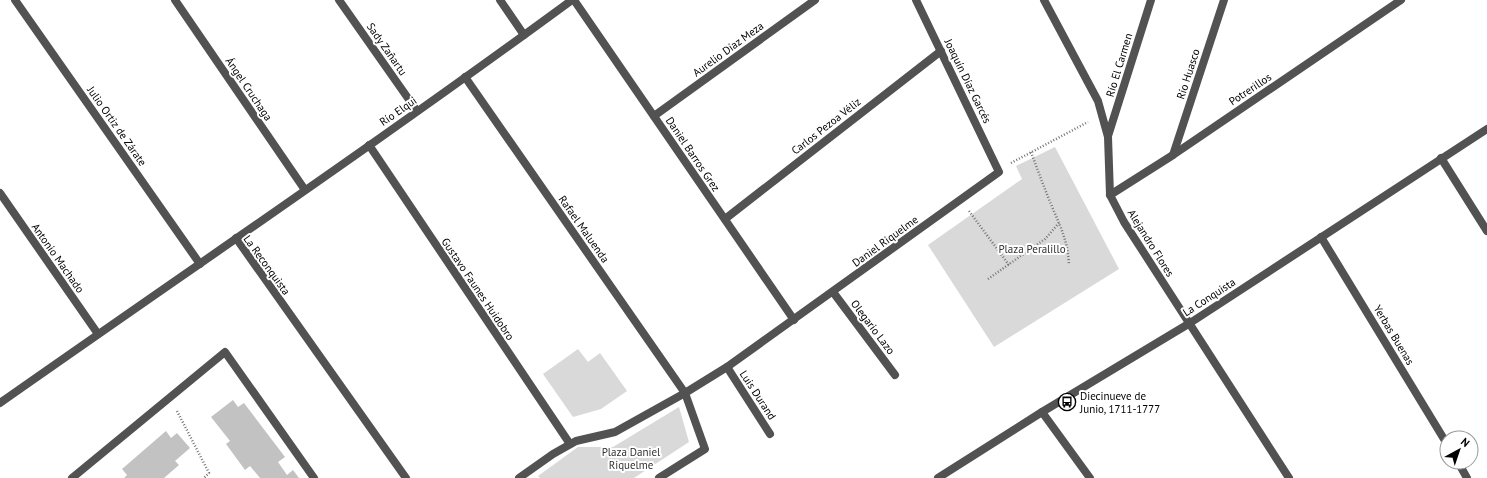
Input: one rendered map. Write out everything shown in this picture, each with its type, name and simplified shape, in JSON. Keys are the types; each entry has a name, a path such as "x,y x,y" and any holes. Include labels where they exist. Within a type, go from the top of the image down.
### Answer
{"street":[{"name":"Julio Ortiz de Zárate","path":"15,0 200,264"},
{"name":"Ángel Cruchaga","path":"175,0 305,190"},
{"name":"Sady Zañartu","path":"339,0 417,111"},
{"path":"500,0 524,35"},
{"name":"Río Elqui","path":"236,238 573,0"},
{"name":"Daniel Barros Grez","path":"573,0 794,320"},
{"name":"Aurelio Díaz Meza","path":"654,116 815,0"},
{"name":"Joaquín Díaz Garcés","path":"916,0 999,172"},
{"name":"Alejandro Flores","path":"1044,0 1098,101 1103,114 1108,137 1110,195 1124,222 1289,478"},
{"name":"Río El Carmen","path":"1108,137 1151,0"},
{"name":"Río Huasco","path":"1173,155 1224,0"},
{"name":"Potrerillos","path":"1110,195 1173,155 1401,0"},
{"name":"Carlos Pezoa Véliz","path":"724,219 941,50"},
{"name":"Rafael Maluenda","path":"465,77 684,393"},
{"name":"La Conquista","path":"938,478 1042,412 1190,323 1487,129"},
{"name":"Gustavo Faunes Huidobro","path":"369,145 570,444"},
{"path":"1441,158 1487,231"},
{"name":"Daniel Riquelme","path":"521,477 553,454 570,444 576,441 615,432 727,367 999,172"},
{"name":"Antonio Machado","path":"0,193 98,334"},
{"name":"Yerbas Buenas","path":"1321,237 1439,431"},
{"name":"La Reconquista","path":"0,402 236,238 406,478"},
{"name":"Olegario Lazo","path":"833,292 895,375"},
{"path":"72,478 225,352 314,478"},
{"name":"Luis Durand","path":"727,367 770,434"},
{"path":"659,478 705,449 684,393"},
{"path":"1042,412 1090,478"}],"path":[{"path":"999,172 1012,162 1103,114"},
{"path":"1031,152 1068,249 1069,265"},
{"path":"961,199 1009,265"},
{"path":"988,279 1045,239 1059,223"},
{"path":"169,397 210,473 204,478"}],"green space":[{"name":"Plaza Peralillo","path":"1055,147 1119,269 994,347 928,245 1022,179 1016,166"},
{"path":"578,349 588,362 600,353 627,391 601,409 573,417 543,374"},
{"name":"Plaza Daniel Riquelme","path":"679,407 689,442 634,478 540,478 538,476 578,447 613,447"}],"building":[{"path":"233,400 238,407 244,403 285,457 278,462 287,475 293,470 299,478 260,478 250,466 245,470 226,444 230,441 211,417"},
{"path":"166,431 171,438 177,433 190,448 175,461 179,465 164,478 124,478 127,475 122,469"}],"place":[{"name":"Diecinueve de Junio, 1711-1777","path":"1067,402"}]}
